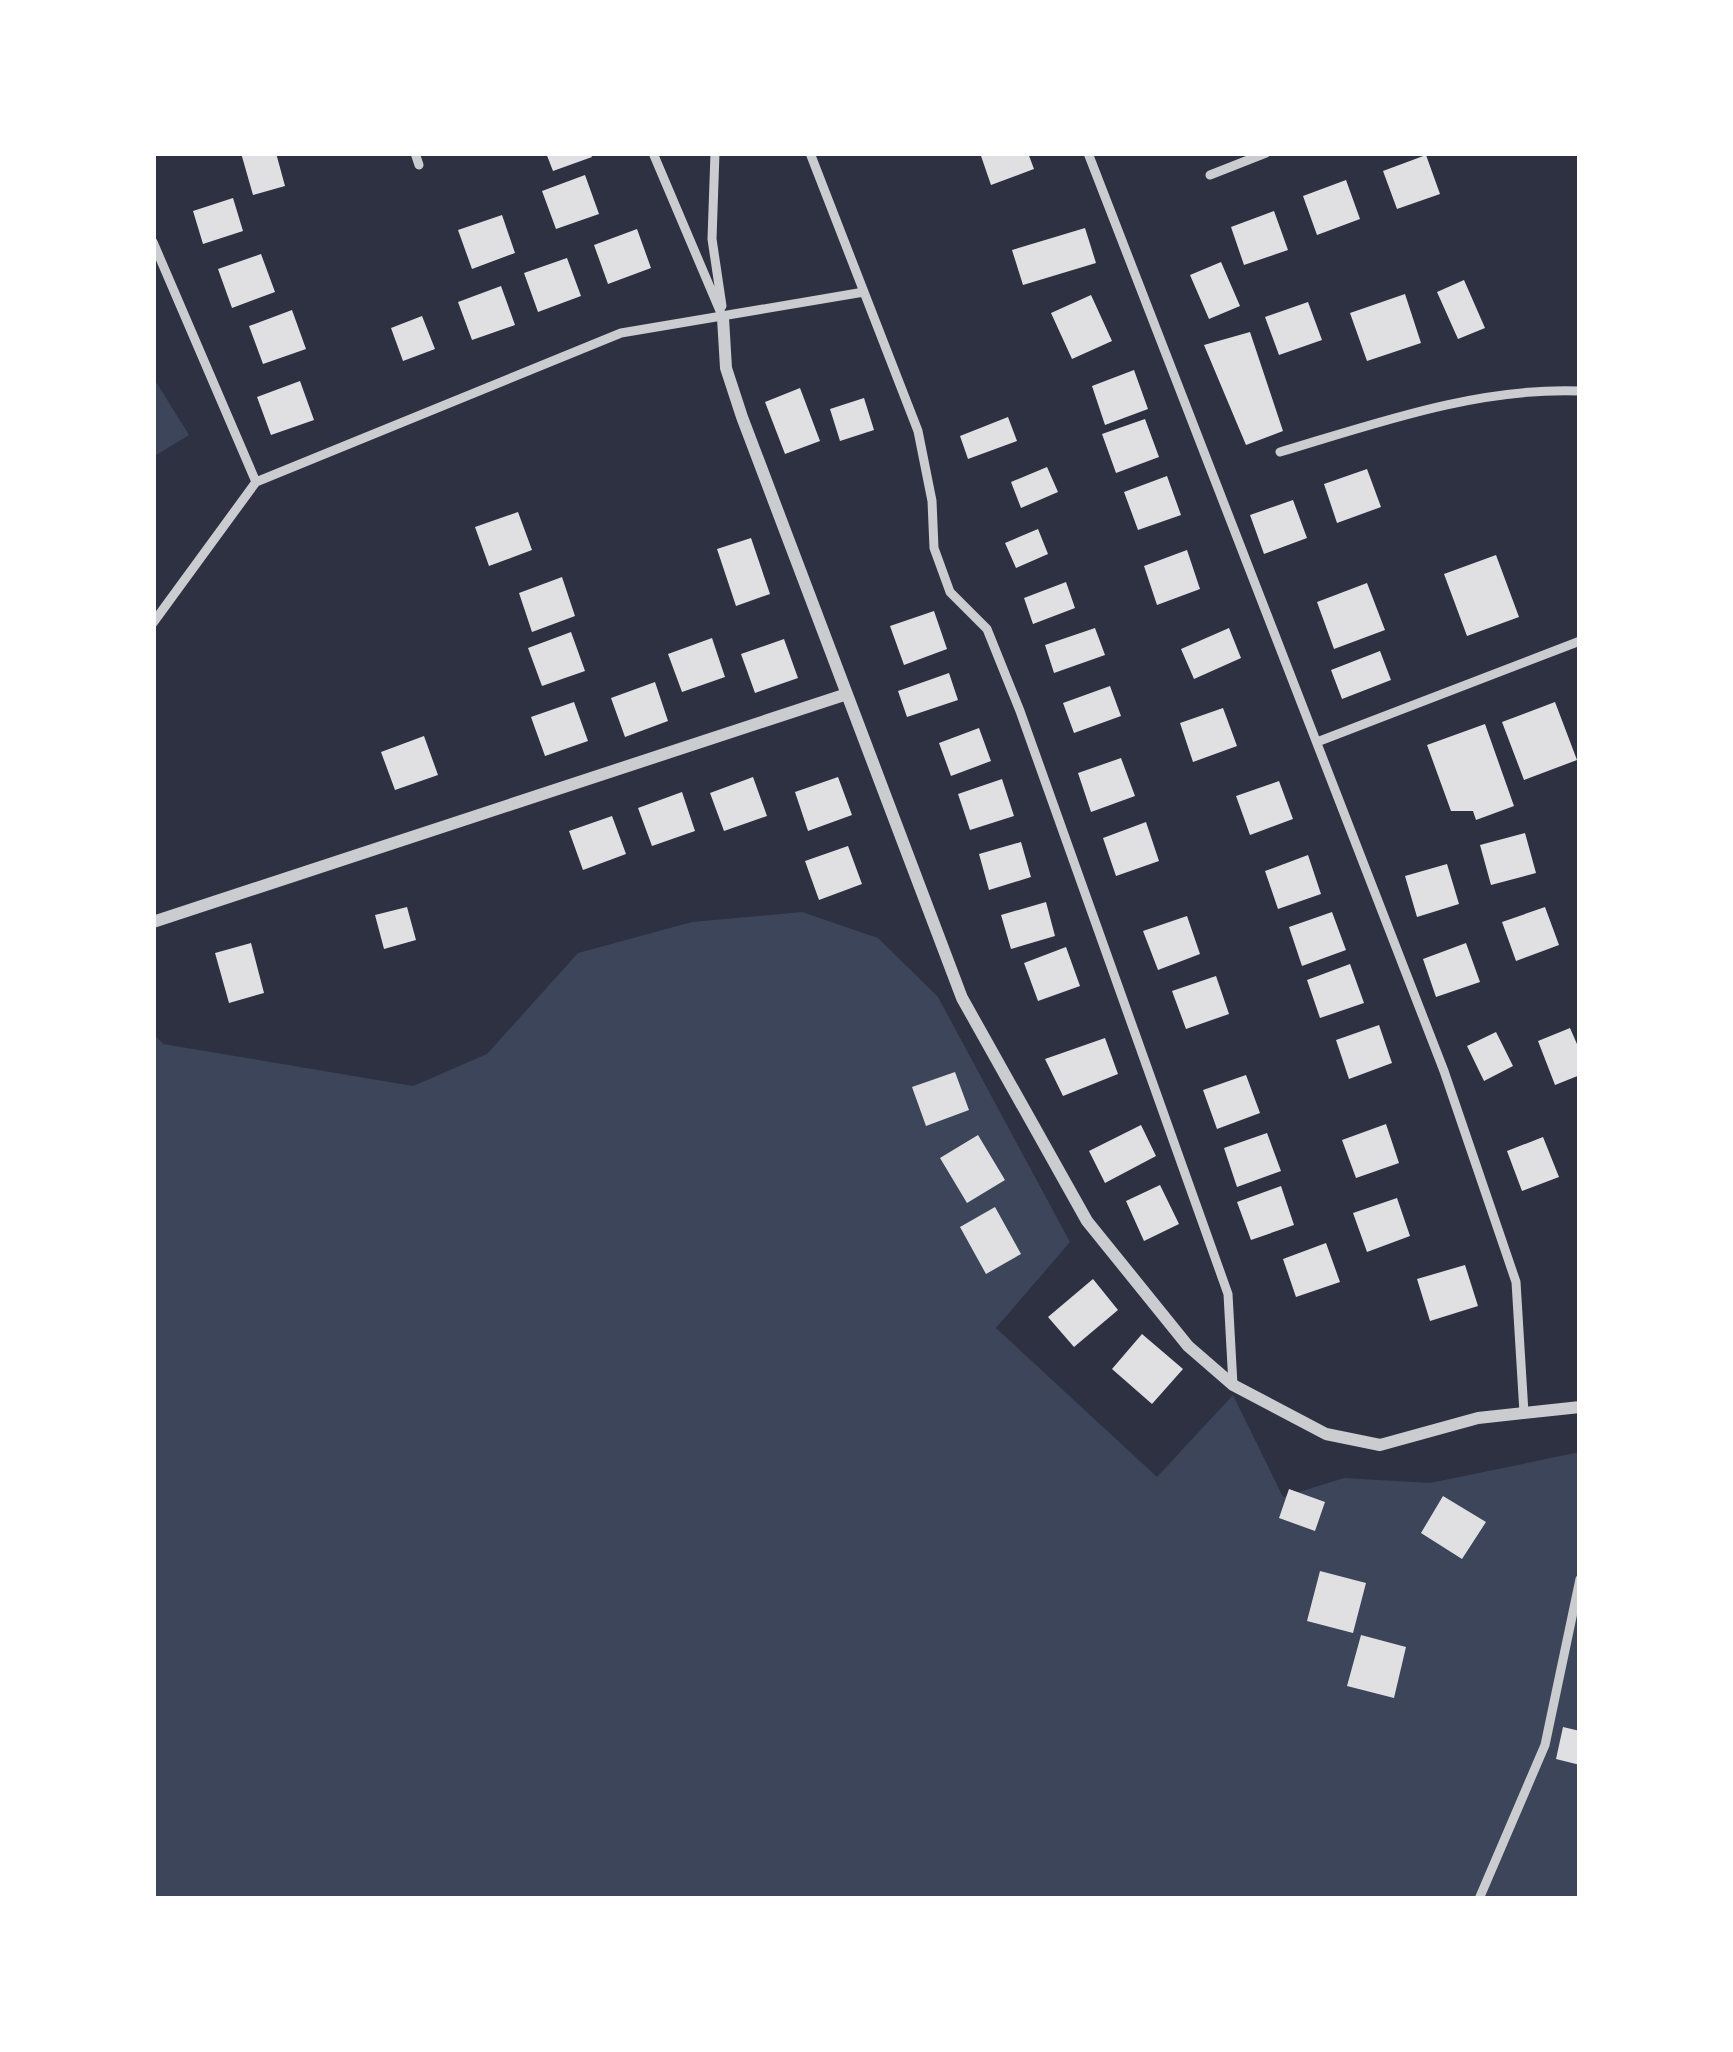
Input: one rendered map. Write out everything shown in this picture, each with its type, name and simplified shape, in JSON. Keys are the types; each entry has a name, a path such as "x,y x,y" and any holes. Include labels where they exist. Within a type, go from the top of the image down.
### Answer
{"street":[{"path":"723,317 726,368 742,417 962,998 1087,1221 1188,1346 1233,1385 1326,1434 1380,1445 1478,1418 1580,1407"},
{"path":"153,922 847,694"}],"lane":[{"path":"416,153 419,165"},
{"path":"652,153 723,317"},
{"path":"716,153 712,238 723,317"},
{"path":"810,153 918,431 932,501 934,548 950,592 988,629 1228,1294 1233,1385"},
{"path":"1088,153 1444,1071 1516,1282 1524,1413"},
{"path":"1210,175 1266,153"},
{"path":"153,242 256,482"},
{"path":"153,623 256,482 621,333 864,292"},
{"path":"1280,452 1388,419 1505,393 1580,391"},
{"path":"1317,742 1580,640"},
{"path":"1479,1899 1545,1745 1580,1580"}],"shaded area":[{"path":"153,377 189,435 153,457"},
{"path":"802,912 878,938 938,997 1070,1242 996,1328 1157,1477 1233,1395 1283,1497 1344,1478 1430,1483 1580,1452 1580,1899 153,1899 153,1033 163,1044 413,1086 487,1054 578,953 692,922"}],"building":[{"path":"241,153 276,153 285,186 253,195"},
{"path":"546,153 590,153 592,157 553,171"},
{"path":"980,153 1028,153 1034,169 991,185"},
{"path":"1426,155 1440,194 1397,209 1383,171"},
{"path":"585,175 599,214 556,229 542,191"},
{"path":"1346,180 1360,219 1317,235 1303,196"},
{"path":"233,198 243,231 203,244 193,211"},
{"path":"1274,211 1288,250 1244,265 1231,227"},
{"path":"502,215 515,253 472,269 458,230"},
{"path":"1085,228 1096,263 1023,285 1012,250"},
{"path":"637,229 651,268 608,284 594,245"},
{"path":"261,254 275,292 232,308 218,269"},
{"path":"567,258 581,296 538,312 524,273"},
{"path":"1221,262 1240,306 1209,319 1190,275"},
{"path":"1464,280 1485,328 1458,339 1437,292"},
{"path":"501,286 515,325 472,340 458,302"},
{"path":"1405,294 1421,343 1367,361 1350,313"},
{"path":"1091,295 1112,341 1072,359 1051,313"},
{"path":"1308,302 1322,340 1279,355 1265,317"},
{"path":"292,310 306,349 263,364 249,326"},
{"path":"422,316 435,349 403,361 391,328"},
{"path":"1250,332 1283,431 1246,445 1204,345"},
{"path":"1134,370 1148,409 1105,425 1092,386"},
{"path":"300,381 314,420 271,435 257,397"},
{"path":"800,388 820,441 785,454 765,402"},
{"path":"864,398 874,430 840,441 830,409"},
{"path":"1008,417 1017,441 968,459 960,436"},
{"path":"1145,419 1159,457 1116,473 1102,434"},
{"path":"1047,467 1058,492 1021,508 1011,482"},
{"path":"1367,469 1381,507 1337,523 1324,484"},
{"path":"1167,476 1181,515 1138,530 1124,492"},
{"path":"1293,500 1307,538 1264,554 1250,515"},
{"path":"518,512 532,550 489,566 475,527"},
{"path":"1038,529 1048,554 1016,568 1005,543"},
{"path":"751,538 770,594 736,606 717,549"},
{"path":"1187,550 1200,589 1157,605 1144,566"},
{"path":"1496,555 1519,617 1467,636 1444,574"},
{"path":"562,577 575,616 532,632 519,593"},
{"path":"1066,582 1075,608 1033,624 1024,598"},
{"path":"1367,583 1385,630 1334,649 1317,602"},
{"path":"934,611 947,649 904,665 890,626"},
{"path":"1095,628 1105,655 1054,673 1045,645"},
{"path":"1229,628 1241,658 1194,679 1181,649"},
{"path":"571,632 585,671 542,686 528,648"},
{"path":"712,638 725,677 682,692 668,654"},
{"path":"784,639 798,678 755,693 741,654"},
{"path":"1380,651 1391,680 1342,699 1331,670"},
{"path":"949,673 958,700 907,717 898,691"},
{"path":"655,682 668,721 625,737 611,698"},
{"path":"1110,686 1121,716 1074,733 1063,703"},
{"path":"574,702 588,741 545,756 531,717"},
{"path":"1555,702 1577,760 1524,780 1502,722"},
{"path":"1223,708 1237,746 1193,762 1180,723"},
{"path":"1485,724 1514,806 1476,820 1473,811 1451,811 1427,745"},
{"path":"979,728 991,761 951,776 939,743"},
{"path":"424,736 438,775 395,790 381,752"},
{"path":"1121,758 1135,796 1091,812 1078,773"},
{"path":"753,777 767,816 724,831 710,793"},
{"path":"838,777 852,815 808,831 795,792"},
{"path":"1002,779 1014,816 970,830 958,794"},
{"path":"1279,781 1293,819 1250,835 1236,796"},
{"path":"682,792 695,831 652,846 638,808"},
{"path":"612,816 626,854 583,870 569,831"},
{"path":"1146,822 1159,861 1116,876 1103,838"},
{"path":"1525,833 1536,873 1491,885 1480,845"},
{"path":"1021,842 1031,877 989,890 979,854"},
{"path":"848,846 862,884 819,900 805,861"},
{"path":"1308,855 1321,894 1278,909 1265,871"},
{"path":"1447,864 1459,904 1417,917 1405,876"},
{"path":"1046,902 1055,936 1011,949 1001,915"},
{"path":"407,907 416,940 384,949 375,915"},
{"path":"1545,907 1559,945 1516,961 1502,922"},
{"path":"1332,912 1346,950 1302,966 1289,927"},
{"path":"1187,916 1200,954 1158,970 1143,931"},
{"path":"251,943 264,993 229,1003 215,953"},
{"path":"1466,943 1480,982 1436,997 1423,959"},
{"path":"1066,947 1080,986 1038,1001 1024,963"},
{"path":"1350,964 1364,1003 1320,1018 1307,980"},
{"path":"1216,976 1229,1014 1186,1029 1172,991"},
{"path":"1379,1025 1392,1063 1349,1079 1336,1040"},
{"path":"1570,1028 1580,1051 1580,1075 1555,1085 1538,1041"},
{"path":"1496,1032 1513,1066 1484,1081 1467,1046"},
{"path":"1105,1038 1118,1074 1063,1096 1045,1059"},
{"path":"955,1072 969,1110 926,1126 912,1087"},
{"path":"1246,1075 1260,1113 1217,1129 1203,1090"},
{"path":"1386,1124 1399,1163 1356,1178 1342,1140"},
{"path":"1141,1125 1156,1156 1105,1183 1089,1151"},
{"path":"1267,1133 1281,1171 1237,1187 1224,1148"},
{"path":"978,1135 1005,1180 967,1203 940,1158"},
{"path":"1543,1137 1559,1177 1522,1191 1507,1151"},
{"path":"1160,1185 1179,1224 1144,1241 1126,1201"},
{"path":"1281,1186 1294,1225 1251,1240 1237,1202"},
{"path":"1397,1198 1410,1236 1367,1252 1353,1213"},
{"path":"995,1207 1021,1254 986,1274 960,1227"},
{"path":"1326,1243 1340,1282 1296,1297 1283,1259"},
{"path":"1465,1265 1478,1306 1430,1321 1417,1279"},
{"path":"1093,1279 1118,1310 1074,1347 1048,1317"},
{"path":"1142,1334 1183,1369 1152,1404 1112,1369"},
{"path":"1289,1489 1325,1502 1315,1531 1279,1518"},
{"path":"1443,1496 1486,1522 1462,1559 1421,1533"},
{"path":"1320,1571 1366,1583 1353,1633 1307,1621"},
{"path":"1361,1635 1406,1647 1394,1698 1347,1686"},
{"path":"1563,1727 1580,1731 1580,1765 1556,1759"}]}
